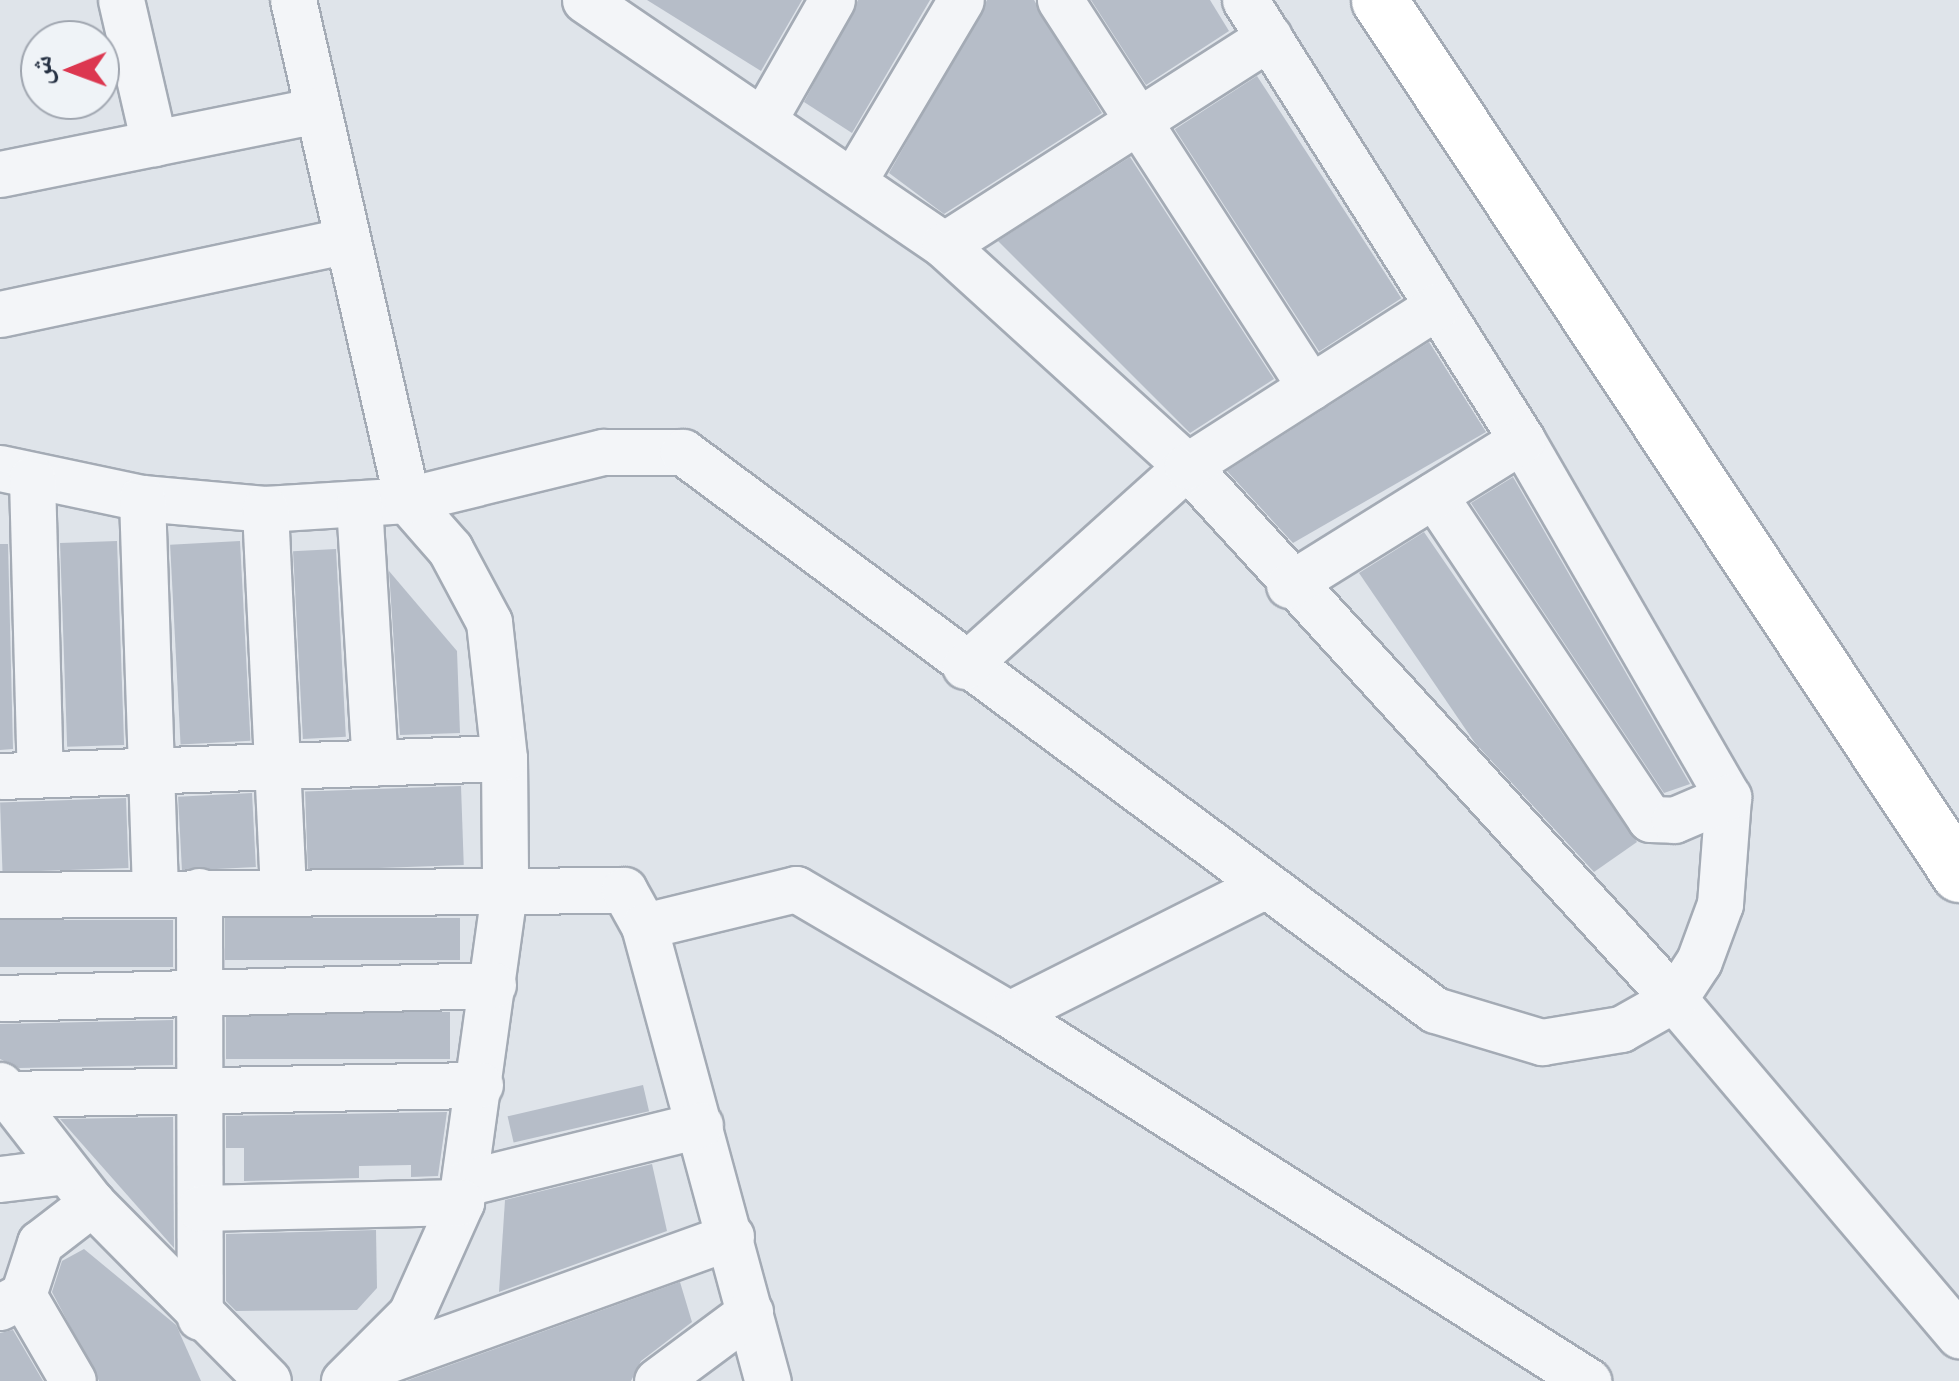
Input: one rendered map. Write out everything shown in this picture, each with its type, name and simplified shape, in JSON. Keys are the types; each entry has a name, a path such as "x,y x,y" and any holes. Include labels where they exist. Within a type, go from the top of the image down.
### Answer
{"main road":[{"path":"1379,0 1959,874"}],"street":[{"path":"121,0 154,143"},
{"path":"293,0 406,500 450,549 489,622 504,758 505,885 463,1193 411,1314 372,1373"},
{"path":"585,0 944,245 1187,466 1290,584 1674,999 1959,1334"},
{"path":"764,119 832,0"},
{"path":"854,180 961,0"},
{"path":"1060,0 1310,387"},
{"path":"504,758 20,775 16,473 142,498 265,510 406,500 603,452 683,452 965,666 1436,1010 1486,1032 1542,1042 1598,1036 1674,999 1720,904 1728,798 1522,440 1257,19 1138,121 944,245"},
{"path":"0,174 318,110"},
{"path":"3,302 348,240"},
{"path":"965,666 1187,466 1437,306"},
{"path":"1290,584 1522,440"},
{"path":"1434,495 1650,819 1674,820 1728,798"},
{"path":"142,498 151,770 200,993 200,1317"},
{"path":"358,504 374,763"},
{"path":"265,510 283,889"},
{"path":"0,895 505,885 624,890 644,926 768,1381"},
{"path":"1009,1014 1264,885"},
{"path":"644,926 796,889 1009,1014 1588,1381"},
{"path":"0,998 493,985"},
{"path":"3,1090 480,1085"},
{"path":"3,1090 78,1187 200,1317 268,1381"},
{"path":"200,1208 463,1193 700,1125"},
{"path":"0,1180 78,1187"},
{"path":"73,1381 12,1301 33,1252 78,1187"},
{"path":"372,1373 731,1236"},
{"path":"657,1381 750,1312"}],"building":[{"path":"647,0 802,0 761,71"},
{"path":"858,0 930,0 852,133 804,102"},
{"path":"987,0 1034,0 1102,113 944,214 889,173"},
{"path":"1091,0 1210,0 1229,31 1146,85"},
{"path":"1257,76 1401,298 1319,352 1175,129"},
{"path":"1130,157 1274,379 1190,433 998,241"},
{"path":"1429,342 1486,432 1293,543 1227,471"},
{"path":"1513,477 1690,784 1664,793 1471,503"},
{"path":"1424,532 1637,842 1594,872 1475,743 1359,573"},
{"path":"117,541 124,745 67,747 60,543"},
{"path":"240,541 250,741 181,744 170,545"},
{"path":"0,544 8,544 13,749 0,750"},
{"path":"336,549 346,737 303,739 293,551"},
{"path":"389,571 457,651 460,733 400,735"},
{"path":"461,786 464,865 308,870 305,791"},
{"path":"252,793 256,867 182,871 178,797"},
{"path":"126,798 128,868 3,872 0,802"},
{"path":"225,918 460,918 460,960 225,960"},
{"path":"0,920 173,920 173,967 0,967"},
{"path":"226,1012 450,1012 450,1059 226,1059"},
{"path":"173,1020 173,1065 19,1068 0,1059 0,1024"},
{"path":"643,1085 649,1111 514,1143 508,1116"},
{"path":"447,1112 438,1176 411,1177 411,1165 359,1166 359,1178 244,1181 244,1148 226,1148 226,1116"},
{"path":"173,1117 174,1248 60,1119"},
{"path":"652,1164 667,1231 499,1292 505,1200"},
{"path":"376,1230 377,1288 357,1310 236,1311 226,1301 226,1234"},
{"path":"84,1249 176,1325 201,1381 99,1381 52,1292 62,1261"},
{"path":"680,1282 692,1322 641,1361 631,1381 406,1381"},
{"path":"13,1330 43,1381 0,1381 0,1333"}]}
